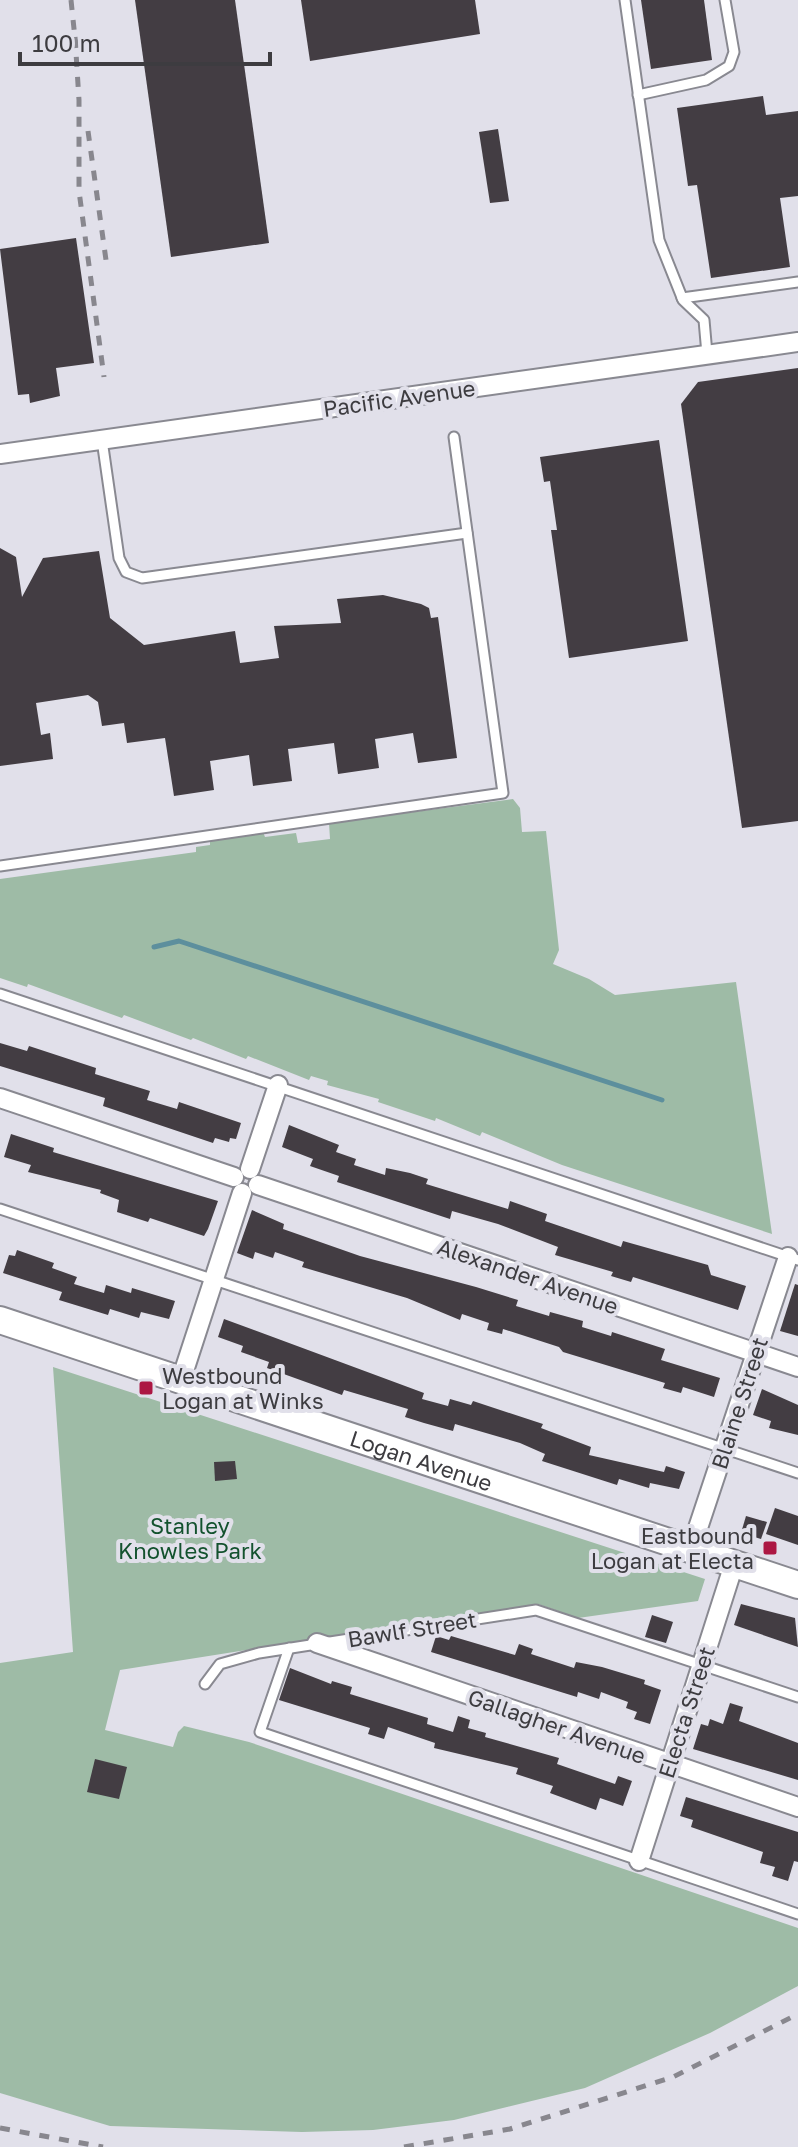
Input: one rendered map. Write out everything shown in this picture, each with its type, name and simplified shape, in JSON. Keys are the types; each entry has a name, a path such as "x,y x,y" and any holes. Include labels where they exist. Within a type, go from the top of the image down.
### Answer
{"main road":[{"name":"Logan Avenue","path":"0,1320 798,1585"}],"street":[{"name":"Pacific Avenue","path":"0,454 798,342"},
{"path":"181,1380 278,1085"},
{"name":"Alexander Avenue","path":"0,1098 798,1367"},
{"name":"Blaine Street","path":"691,1549 755,1354 793,1258"},
{"name":"Electa Street","path":"639,1861 734,1564"},
{"name":"Gallagher Avenue","path":"317,1643 798,1807"}],"lane":[{"path":"625,0 659,240 682,298 704,320 707,354"},
{"path":"638,95 706,80 729,66 734,52 725,0"},
{"path":"682,298 798,282"},
{"path":"0,866 503,793 454,437"},
{"path":"102,439 119,558 126,572 142,578 467,533"},
{"path":"0,994 793,1258"},
{"path":"0,1209 798,1473"},
{"name":"Bawlf Street","path":"205,1684 220,1664 289,1648 536,1610 702,1663"},
{"path":"289,1648 260,1732 798,1914"},
{"path":"702,1663 798,1697"}],"green space":[{"path":"513,799 520,808 522,832 546,831 559,950 553,964 589,979 615,995 736,982 772,1234 562,1165 482,1132 480,1136 436,1118 435,1121 378,1102 379,1099 327,1085 328,1081 311,1076 309,1080 248,1056 246,1059 124,1015 122,1018 28,984 27,987 0,978 0,879 196,852 196,847 210,845 210,841 263,832 265,837 296,833 298,843 330,839 329,823"},
{"name":"Stanley Knowles Park","path":"53,1367 705,1579 698,1601 578,1618 538,1604 120,1670 105,1730 173,1747 178,1732 184,1726 249,1742 798,1928 798,1986 710,2033 585,2088 454,2120 373,2130 302,2132 110,2126 0,2093 0,1663 73,1652"}],"building":[{"path":"135,0 235,0 269,243 171,257"},
{"path":"301,0 475,0 480,34 310,61"},
{"path":"641,0 704,0 712,60 651,69"},
{"path":"763,96 766,115 798,111 798,196 780,198 790,267 711,278 697,185 688,186 677,108"},
{"path":"498,129 509,201 490,203 479,132"},
{"path":"76,238 94,363 56,368 60,396 30,403 29,394 18,395 0,249"},
{"path":"798,368 798,821 742,828 681,404 698,382"},
{"path":"659,440 688,641 569,658 551,530 557,530 550,481 544,482 540,457"},
{"path":"0,548 16,557 22,597 43,558 99,551 110,618 144,645 235,631 240,663 279,658 274,626 341,623 337,599 383,595 421,604 429,608 431,618 438,617 457,758 418,763 413,733 375,739 379,768 338,774 334,743 288,749 292,781 253,786 249,755 210,761 214,790 174,796 165,738 127,743 124,723 102,726 98,702 88,695 36,703 41,735 50,733 53,759 0,766"},
{"path":"0,1043 27,1051 29,1046 96,1068 95,1074 150,1091 147,1100 177,1109 179,1102 241,1123 236,1139 230,1138 229,1142 215,1138 213,1143 103,1106 105,1098 0,1066"},
{"path":"289,1125 339,1145 336,1152 356,1159 354,1165 385,1175 386,1168 410,1173 428,1179 426,1184 508,1209 510,1201 547,1214 545,1221 621,1247 623,1241 708,1265 711,1275 746,1286 738,1310 633,1277 631,1282 611,1276 613,1272 555,1255 558,1247 498,1224 452,1211 450,1219 337,1182 339,1176 310,1166 313,1159 282,1147"},
{"path":"11,1134 54,1148 53,1152 218,1201 208,1229 204,1236 150,1218 148,1222 117,1212 119,1200 100,1193 101,1190 28,1172 31,1165 4,1157"},
{"path":"252,1210 284,1224 283,1229 360,1256 476,1287 518,1300 516,1306 549,1316 550,1312 583,1321 582,1327 611,1336 612,1332 665,1349 661,1360 720,1378 714,1397 683,1387 681,1393 663,1388 665,1383 563,1352 559,1347 503,1329 502,1334 487,1330 489,1323 462,1314 460,1320 407,1298 302,1267 304,1262 275,1252 273,1258 255,1252 253,1259 237,1253"},
{"path":"17,1250 54,1263 52,1268 77,1277 74,1284 104,1293 106,1285 131,1293 132,1288 175,1301 169,1319 141,1312 139,1318 110,1309 108,1315 59,1300 62,1292 3,1273 9,1255 15,1256"},
{"path":"795,1284 798,1285 798,1336 780,1331"},
{"path":"224,1319 424,1393 422,1399 448,1406 450,1399 471,1405 473,1401 543,1424 541,1428 591,1447 589,1455 664,1472 666,1466 685,1472 679,1489 650,1483 649,1488 619,1479 617,1485 542,1461 545,1454 520,1443 455,1424 453,1431 405,1417 408,1409 344,1390 342,1395 267,1368 269,1362 241,1352 243,1346 218,1337"},
{"path":"762,1389 798,1405 798,1435 769,1428 771,1421 753,1415"},
{"path":"235,1461 237,1479 215,1481 214,1462"},
{"path":"775,1508 798,1516 798,1545 766,1534"},
{"path":"746,1516 767,1522 761,1539 741,1533"},
{"path":"741,1604 795,1618 798,1647 734,1625"},
{"path":"652,1615 673,1622 666,1643 645,1637"},
{"path":"436,1636 449,1640 451,1636 515,1655 519,1644 533,1649 531,1654 574,1668 576,1662 602,1667 645,1680 644,1684 661,1690 650,1724 634,1719 637,1712 626,1708 628,1702 601,1692 599,1699 578,1692 577,1697 431,1652"},
{"path":"290,1668 331,1684 332,1681 352,1687 350,1694 428,1718 427,1724 453,1732 458,1716 470,1720 468,1728 486,1733 485,1737 559,1758 557,1764 615,1784 618,1776 632,1781 623,1806 600,1798 596,1810 550,1793 553,1786 516,1774 518,1768 434,1748 435,1743 388,1727 384,1739 368,1734 370,1728 279,1700"},
{"path":"730,1703 743,1707 739,1721 798,1743 798,1780 693,1749 701,1724 708,1726 710,1719 723,1724"},
{"path":"95,1759 127,1767 119,1799 87,1792"},
{"path":"686,1797 798,1832 798,1862 794,1861 788,1881 772,1876 775,1867 760,1863 763,1852 691,1827 693,1820 680,1816"}],"waterway":[{"path":"154,947 179,941 662,1100"}],"railway":[{"path":"71,0 76,48"},
{"path":"75,37 79,191 104,377"},
{"path":"88,131 106,260"},
{"path":"404,2147 510,2129 673,2077 798,2014"},
{"path":"0,2128 103,2147"}],"place":[{"name":"Westbound Logan at Winks","path":"146,1388"},
{"name":"Eastbound Logan at Electa","path":"770,1548"}]}
